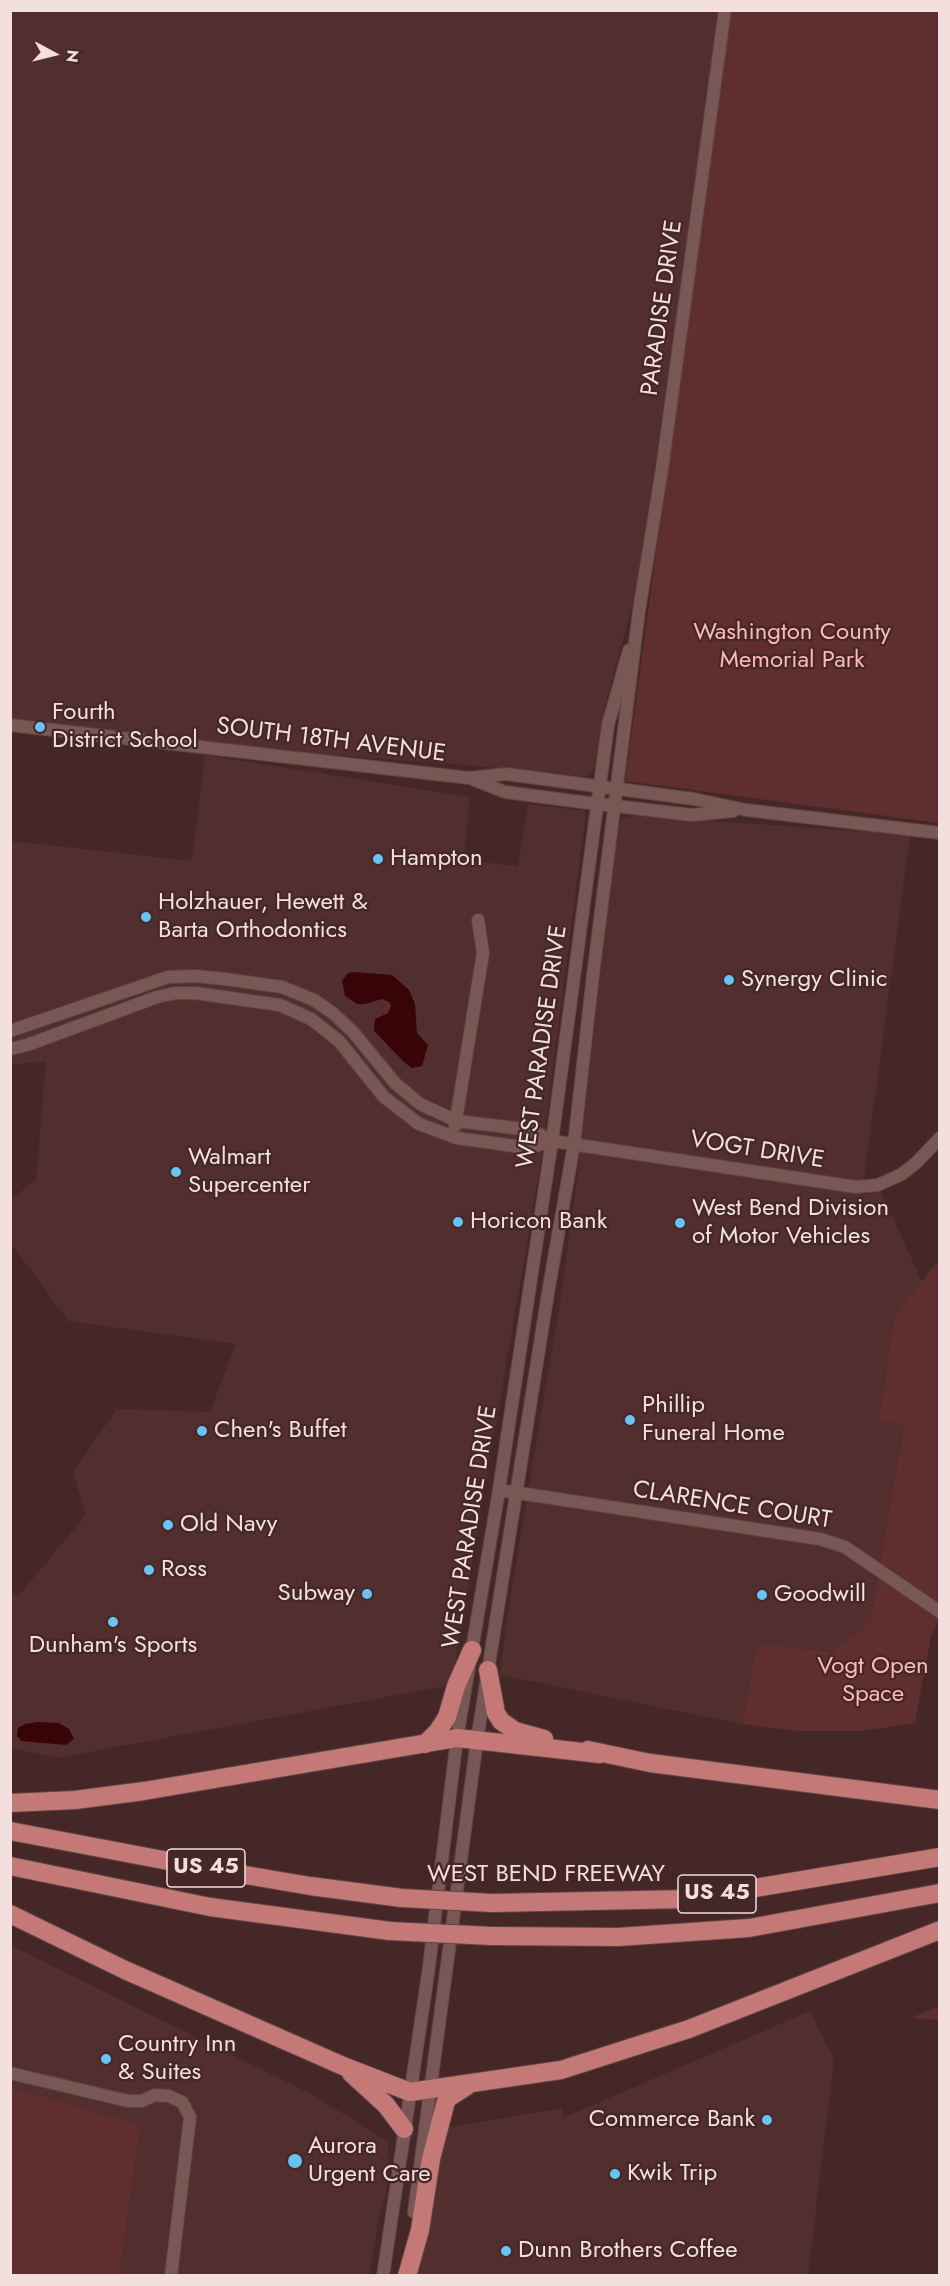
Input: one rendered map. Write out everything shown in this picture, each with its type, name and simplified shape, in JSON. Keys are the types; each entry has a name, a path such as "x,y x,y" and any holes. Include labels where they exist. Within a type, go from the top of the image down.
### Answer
{"highway":[{"path":"424,1744 438,1731 447,1717 456,1686 472,1650"},
{"path":"488,1670 496,1713 507,1726 525,1734 600,1754"},
{"path":"10,1803 75,1800 144,1791 457,1738 600,1754 650,1763 939,1800"},
{"name":"WEST BEND FREEWAY","path":"10,1831 310,1886 402,1898 492,1903 689,1899 939,1857"},
{"name":"US 45","path":"10,1866 210,1907 390,1931 492,1936 618,1937 749,1928 939,1893"},
{"path":"10,1914 125,1970 343,2066 410,2092 561,2070 689,2029 939,1929"},
{"path":"343,2066 386,2105 404,2129"},
{"path":"406,2276 420,2230 431,2159 447,2099 471,2083"}],"street":[{"name":"PARADISE DRIVE","path":"617,788 639,611 662,470 725,10"},
{"name":"PARADISE DRIVE","path":"599,785 608,725 639,611"},
{"name":"SOUTH 18TH AVENUE","path":"10,725 469,778 506,774 694,799 746,810 939,833"},
{"name":"SOUTH 18TH AVENUE","path":"469,778 505,792 596,804 692,815 746,810"},
{"name":"WEST PARADISE DRIVE","path":"383,2276 428,1974 457,1738 499,1490 552,1141 599,785"},
{"name":"WEST PARADISE DRIVE","path":"406,2276 477,1740 574,1144 617,788"},
{"path":"451,1136 457,1120 483,953 478,920"},
{"path":"10,1031 168,977 205,977 282,987 314,1000 334,1014 353,1032 395,1083 420,1104 457,1120 531,1130 552,1141"},
{"path":"10,1049 27,1045 157,997 176,993 195,993 280,1005 311,1019 339,1041 384,1097 419,1124 451,1136 528,1148 552,1141"},
{"name":"VOGT DRIVE","path":"552,1141 864,1187 878,1185 902,1174 916,1163 939,1138"},
{"name":"CLARENCE COURT","path":"499,1490 820,1539 845,1547 939,1612"},
{"path":"10,2073 128,2101 142,2101 155,2095 170,2096 182,2102 190,2116 171,2276"}],"shaded area":[{"path":"11,11 720,11 639,580 605,706 596,765 591,773 587,776 579,776 275,751 11,720"},
{"path":"205,755 470,797 464,859 518,867 528,804 586,811 540,1168 451,1685 57,1758 11,1748 11,1594 19,1595 86,1515 73,1472 117,1409 210,1412 236,1344 68,1321 11,1243 11,1199 36,1180 46,1061 11,1065 11,841 192,861"},
{"path":"627,817 910,836 862,1194 881,1192 922,1282 894,1316 879,1421 904,1425 870,1622 833,1652 757,1643 742,1724 500,1675 507,1617 560,1303 575,1194 617,829 620,822"},
{"path":"348,973 392,975 409,990 415,1004 417,1033 428,1045 422,1066 412,1068 405,1063 374,1031 375,1019 388,1013 391,1006 389,1002 382,999 357,1004 345,996 342,981"},
{"path":"37,1722 59,1723 69,1729 74,1739 66,1745 21,1741 17,1736 18,1728"},
{"path":"10,1945 315,2096 388,2142 389,2172 370,2275 119,2275 141,2125 11,2087"},
{"path":"810,2011 834,2060 808,2275 417,2276 445,2128 562,2108 563,2118"}],"green space":[{"name":"Washington County Memorial Park","path":"725,11 939,11 939,823 625,781 725,48"},
{"name":"Vogt Open Space","path":"939,1260 939,1619 931,1636 915,1723 862,1731 795,1731 742,1724 757,1643 832,1652 870,1622 904,1425 879,1421 894,1316"},
{"path":"939,2006 939,2020 911,2018"},
{"path":"11,2087 141,2125 119,2275 11,2275"}],"place":[{"name":"Fourth District School","path":"40,727"},
{"name":"Hampton","path":"378,859"},
{"name":"Holzhauer, Hewett & Barta Orthodontics","path":"146,917"},
{"name":"Synergy Clinic","path":"729,980"},
{"name":"Walmart Supercenter","path":"176,1172"},
{"name":"Horicon Bank","path":"458,1222"},
{"name":"West Bend Division of Motor Vehicles","path":"680,1223"},
{"name":"Phillip Funeral Home","path":"630,1420"},
{"name":"Chen's Buffet","path":"202,1431"},
{"name":"Old Navy","path":"168,1525"},
{"name":"Ross","path":"149,1570"},
{"name":"Subway","path":"367,1594"},
{"name":"Goodwill","path":"762,1595"},
{"name":"Dunham's Sports","path":"113,1622"},
{"name":"Country Inn & Suites","path":"106,2059"},
{"name":"Commerce Bank","path":"767,2120"},
{"name":"Aurora Urgent Care","path":"295,2161"},
{"name":"Kwik Trip","path":"615,2174"},
{"name":"Dunn Brothers Coffee","path":"506,2251"}]}
